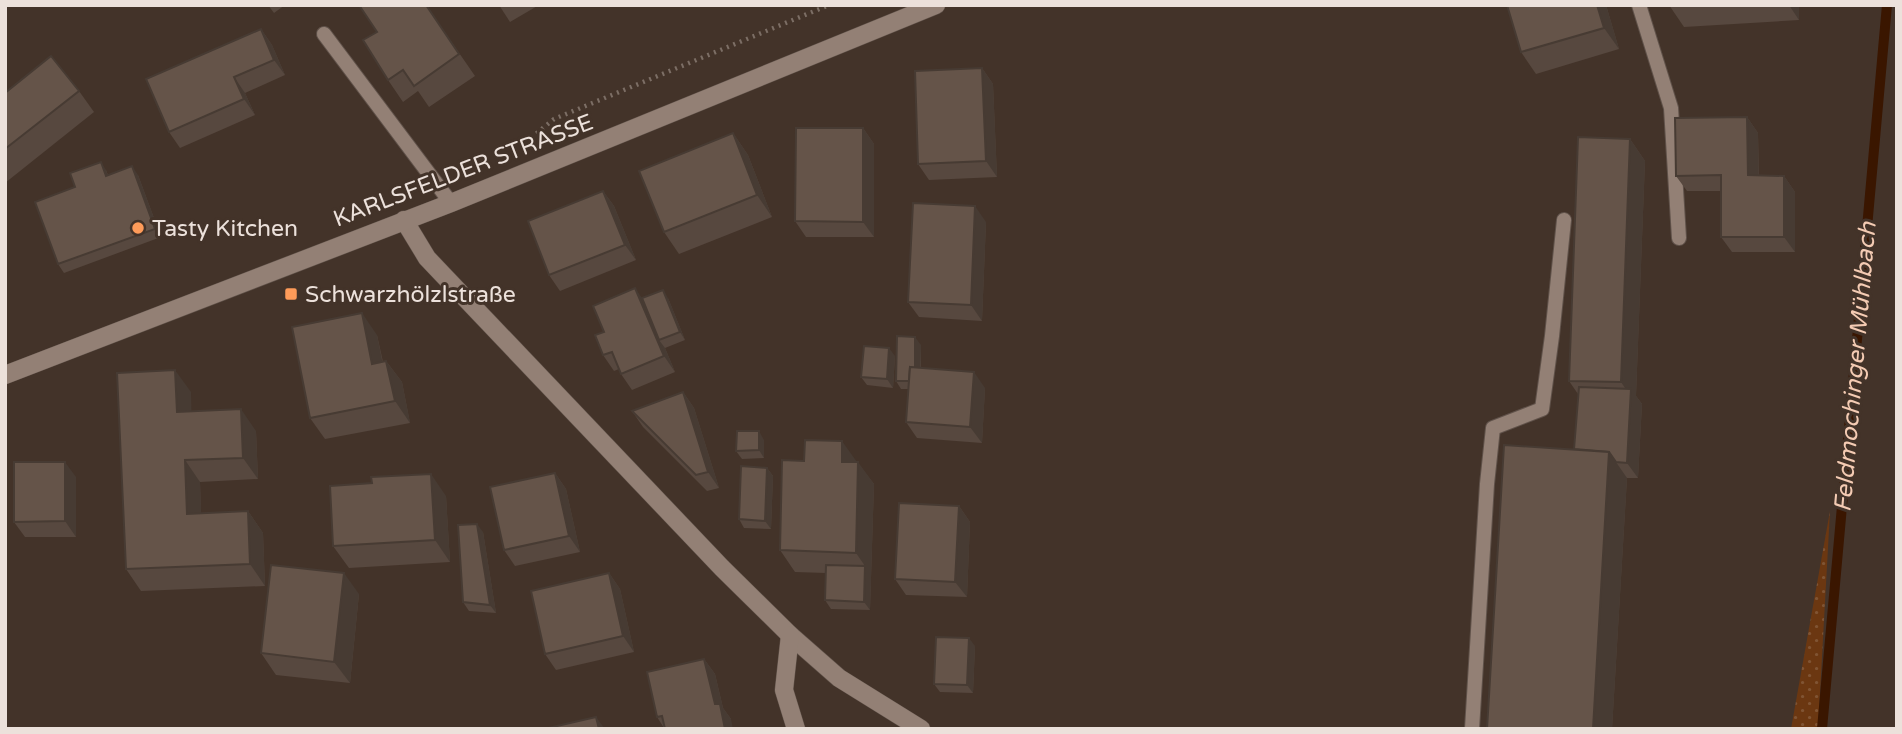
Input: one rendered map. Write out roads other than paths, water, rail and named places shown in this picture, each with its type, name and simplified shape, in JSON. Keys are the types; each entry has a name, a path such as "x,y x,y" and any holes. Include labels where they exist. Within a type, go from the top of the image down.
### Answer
{"street":[{"name":"KARLSFELDER STRASSE","path":"5,374 451,204 936,5"},
{"path":"404,220 427,258 722,569 839,678 920,729"},
{"path":"790,635 784,690 796,729"}],"lane":[{"path":"1639,5 1671,108 1679,238"},
{"path":"324,34 451,204"},
{"path":"1472,729 1493,428 1542,409 1564,220"}],"waterway":[{"name":"Feldmochinger Mühlbach","path":"1822,729 1887,5"}],"place":[{"name":"Tasty Kitchen","path":"138,228"},
{"name":"Schwarzhölzlstraße","path":"291,294"}]}
